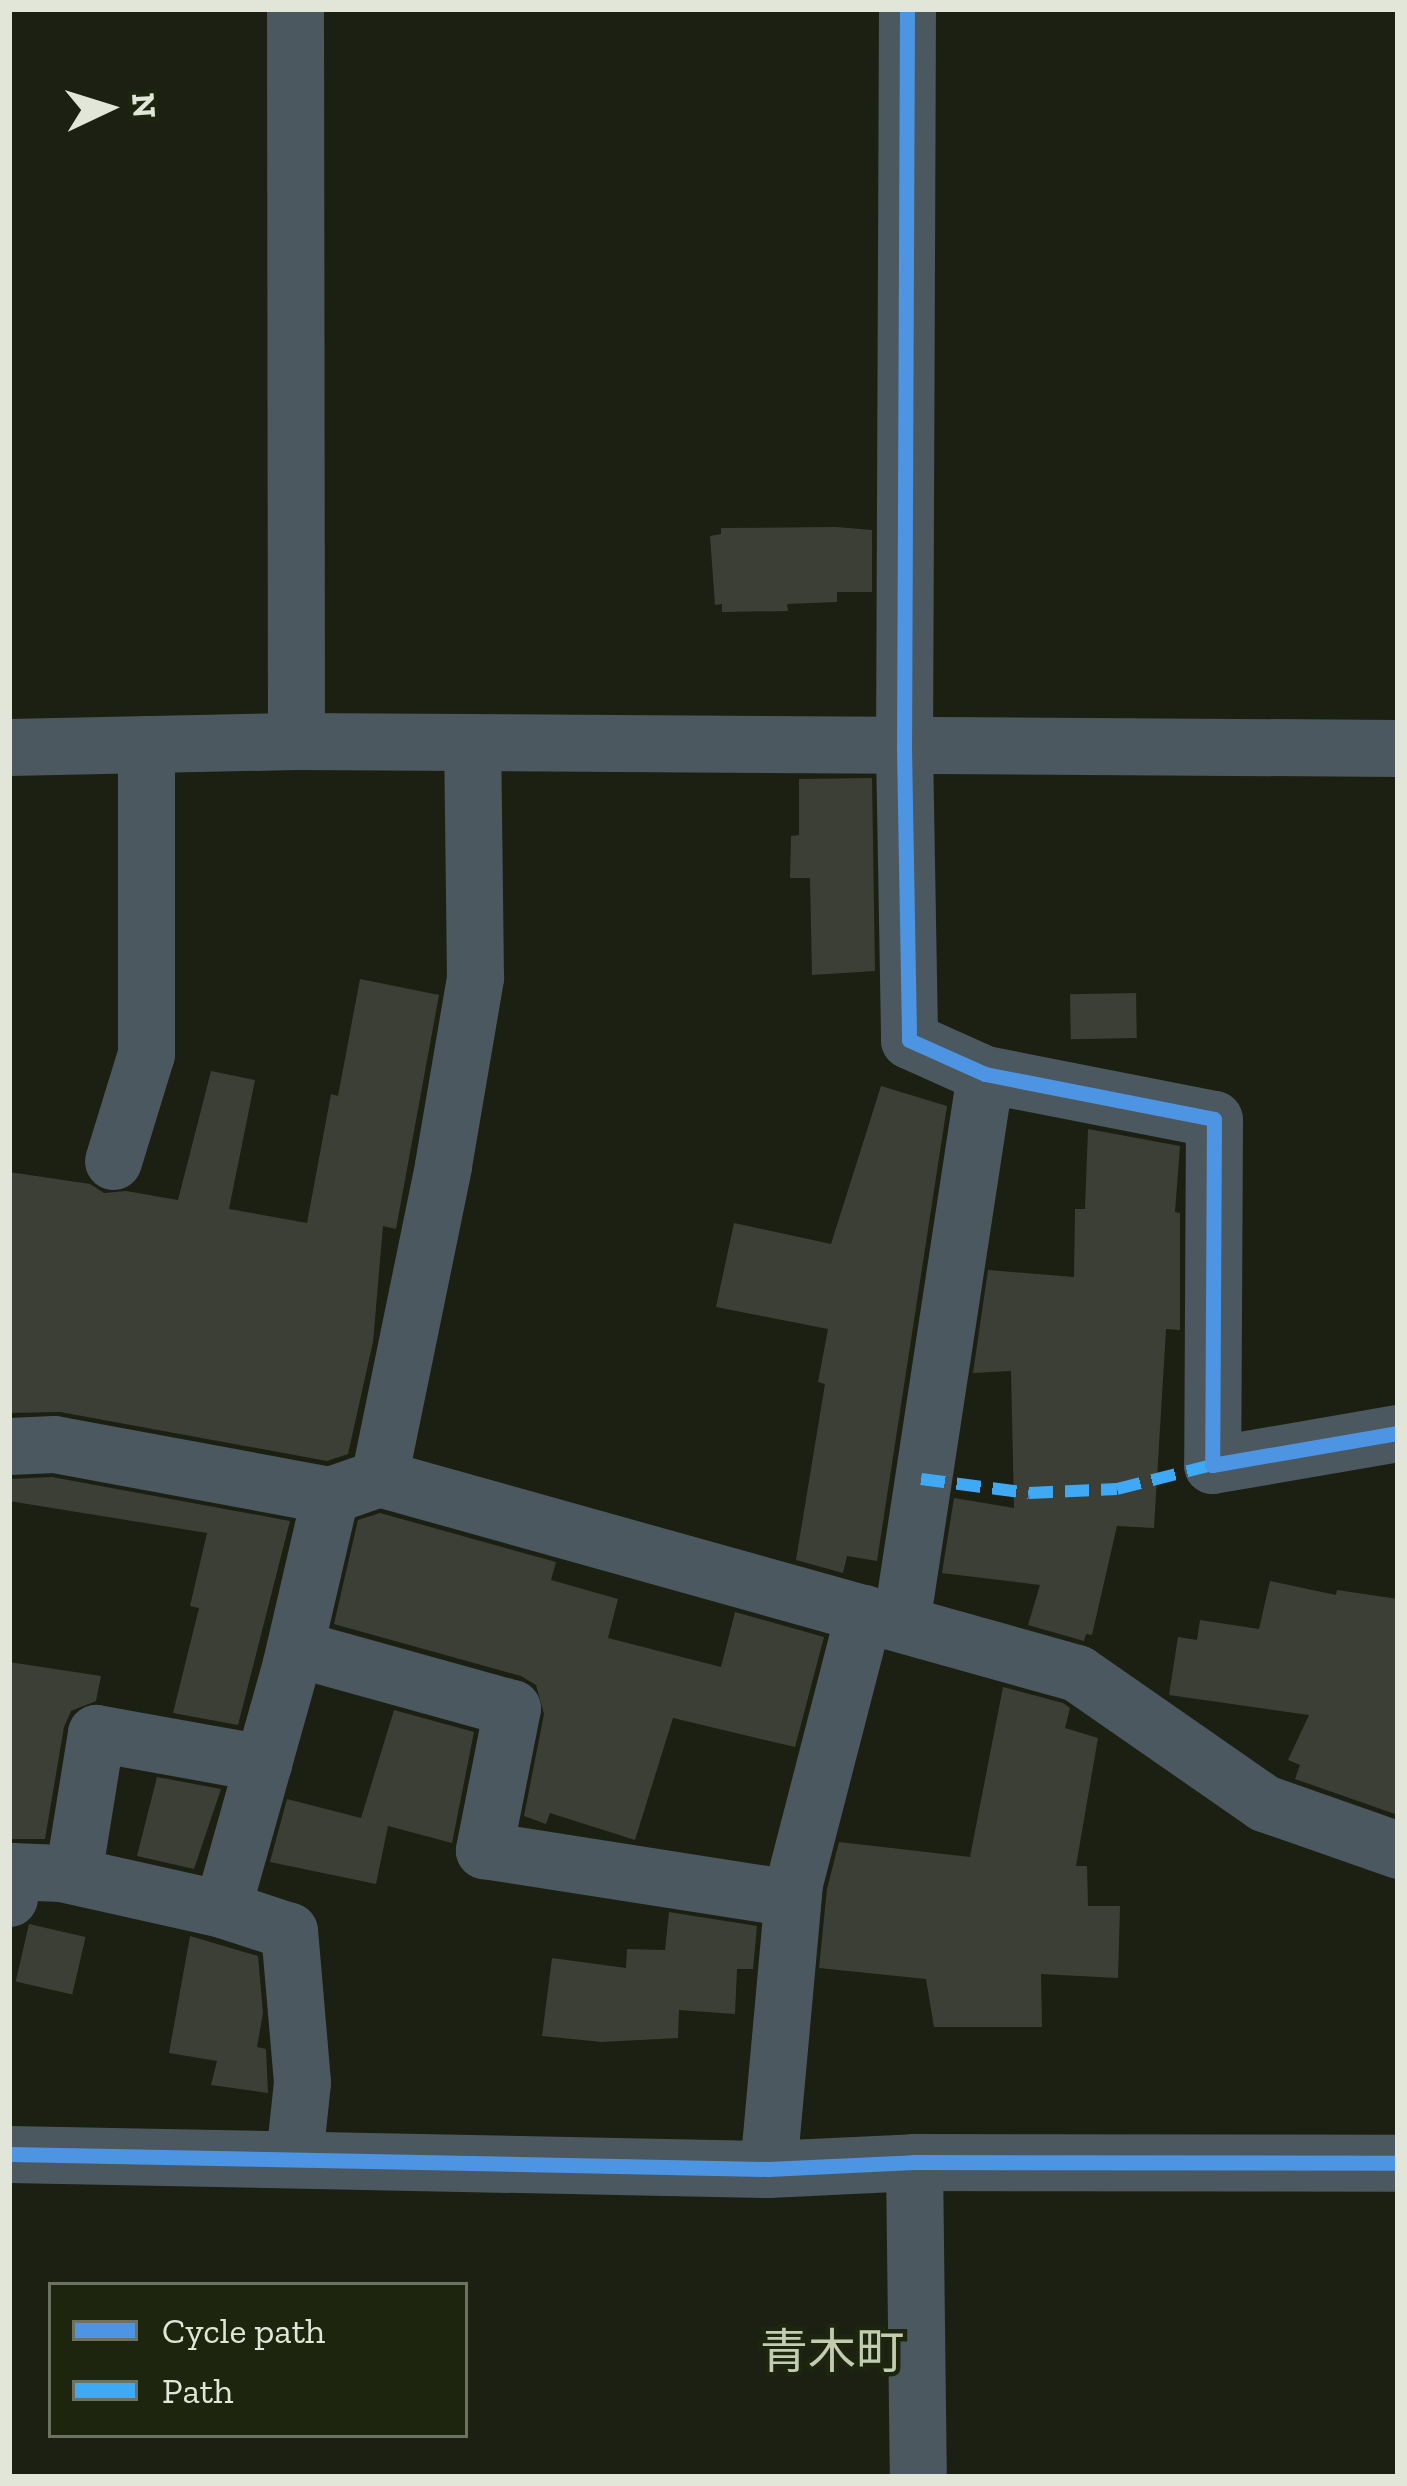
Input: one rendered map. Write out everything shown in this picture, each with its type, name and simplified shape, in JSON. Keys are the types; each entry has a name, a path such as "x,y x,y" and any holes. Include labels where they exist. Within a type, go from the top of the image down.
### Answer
{"street":[{"path":"295,9 296,741"},
{"path":"907,9 904,748 909,1040 985,1074 1214,1119 1212,1465 1398,1433"},
{"path":"9,746 296,741 1398,748"},
{"path":"222,1909 295,1648 354,1486 443,1165 475,977 472,743"},
{"path":"113,1161 146,1054 146,744"},
{"path":"768,2169 792,1898 882,1618 985,1074"},
{"path":"9,1446 54,1444 354,1486 882,1618 1077,1673 1264,1803 1398,1850"},
{"path":"295,1648 512,1708 484,1850 792,1898"},
{"path":"73,1875 96,1733 263,1763"},
{"path":"9,1898 12,1871 73,1875 222,1909 289,1931 302,2082 294,2158"},
{"path":"9,2154 768,2169 914,2162 1398,2163"},
{"path":"914,2162 918,2477"}],"building":[{"path":"721,528 872,530 872,592 837,592 837,602 787,604 788,611 722,612 722,604 715,605 710,536 721,534"},
{"path":"872,778 875,971 812,975 810,878 790,878 791,836 799,835 799,779"},
{"path":"360,979 439,995 396,1229 383,1226 373,1342 348,1454 327,1461 60,1412 9,1413 9,1172 90,1184 104,1193 126,1191 178,1200 211,1071 255,1080 229,1209 307,1223 331,1094 338,1096"},
{"path":"1136,993 1137,1038 1071,1039 1070,994"},
{"path":"881,1086 947,1106 877,1561 847,1556 843,1573 796,1560 825,1384 818,1382 828,1329 716,1307 734,1223 831,1244"},
{"path":"1088,1129 1180,1146 1175,1212 1180,1213 1180,1330 1166,1329 1154,1528 1117,1526 1092,1635 1086,1634 1084,1641 1028,1625 1040,1585 942,1573 954,1498 1014,1508 1011,1371 973,1373 988,1270 1074,1277 1075,1209 1085,1209"},
{"path":"52,1477 290,1521 238,1725 173,1713 199,1608 190,1606 207,1533 9,1501 9,1479"},
{"path":"380,1513 556,1562 551,1580 618,1599 608,1638 721,1667 735,1612 824,1637 795,1747 673,1718 635,1840 550,1813 546,1824 524,1816 544,1714 536,1685 521,1676 334,1624 358,1520"},
{"path":"1270,1581 1336,1595 1337,1590 1398,1599 1398,1815 1295,1779 1300,1765 1288,1760 1309,1715 1169,1695 1178,1637 1197,1640 1200,1620 1259,1629"},
{"path":"9,1662 101,1676 96,1701 71,1711 64,1727 45,1839 9,1839"},
{"path":"1003,1687 1063,1703 1070,1708 1065,1728 1098,1738 1076,1866 1087,1866 1088,1906 1120,1906 1118,1978 1041,1974 1042,2027 934,2027 926,1979 819,1968 827,1889 839,1842 970,1857"},
{"path":"394,1710 474,1732 452,1843 388,1826 376,1884 270,1862 287,1799 361,1818"},
{"path":"157,1777 221,1789 194,1869 137,1856"},
{"path":"669,1912 757,1926 753,1969 737,1969 735,2014 679,2010 678,2038 602,2042 542,2036 552,1958 626,1968 627,1949 665,1950"},
{"path":"29,1924 86,1937 72,1995 16,1981"},
{"path":"190,1936 258,1956 263,2013 257,2047 266,2049 268,2093 211,2085 217,2061 169,2053"}],"marked path":[{"path":"921,1479 1029,1493 1117,1489 1212,1465"}],"cycle path":[{"path":"907,9 904,748 909,1040 985,1074 1214,1119 1212,1465 1398,1433"},
{"path":"9,2154 768,2169 914,2162 1398,2163"}],"district":[{"name":"青木町","path":"832,2352"}]}
